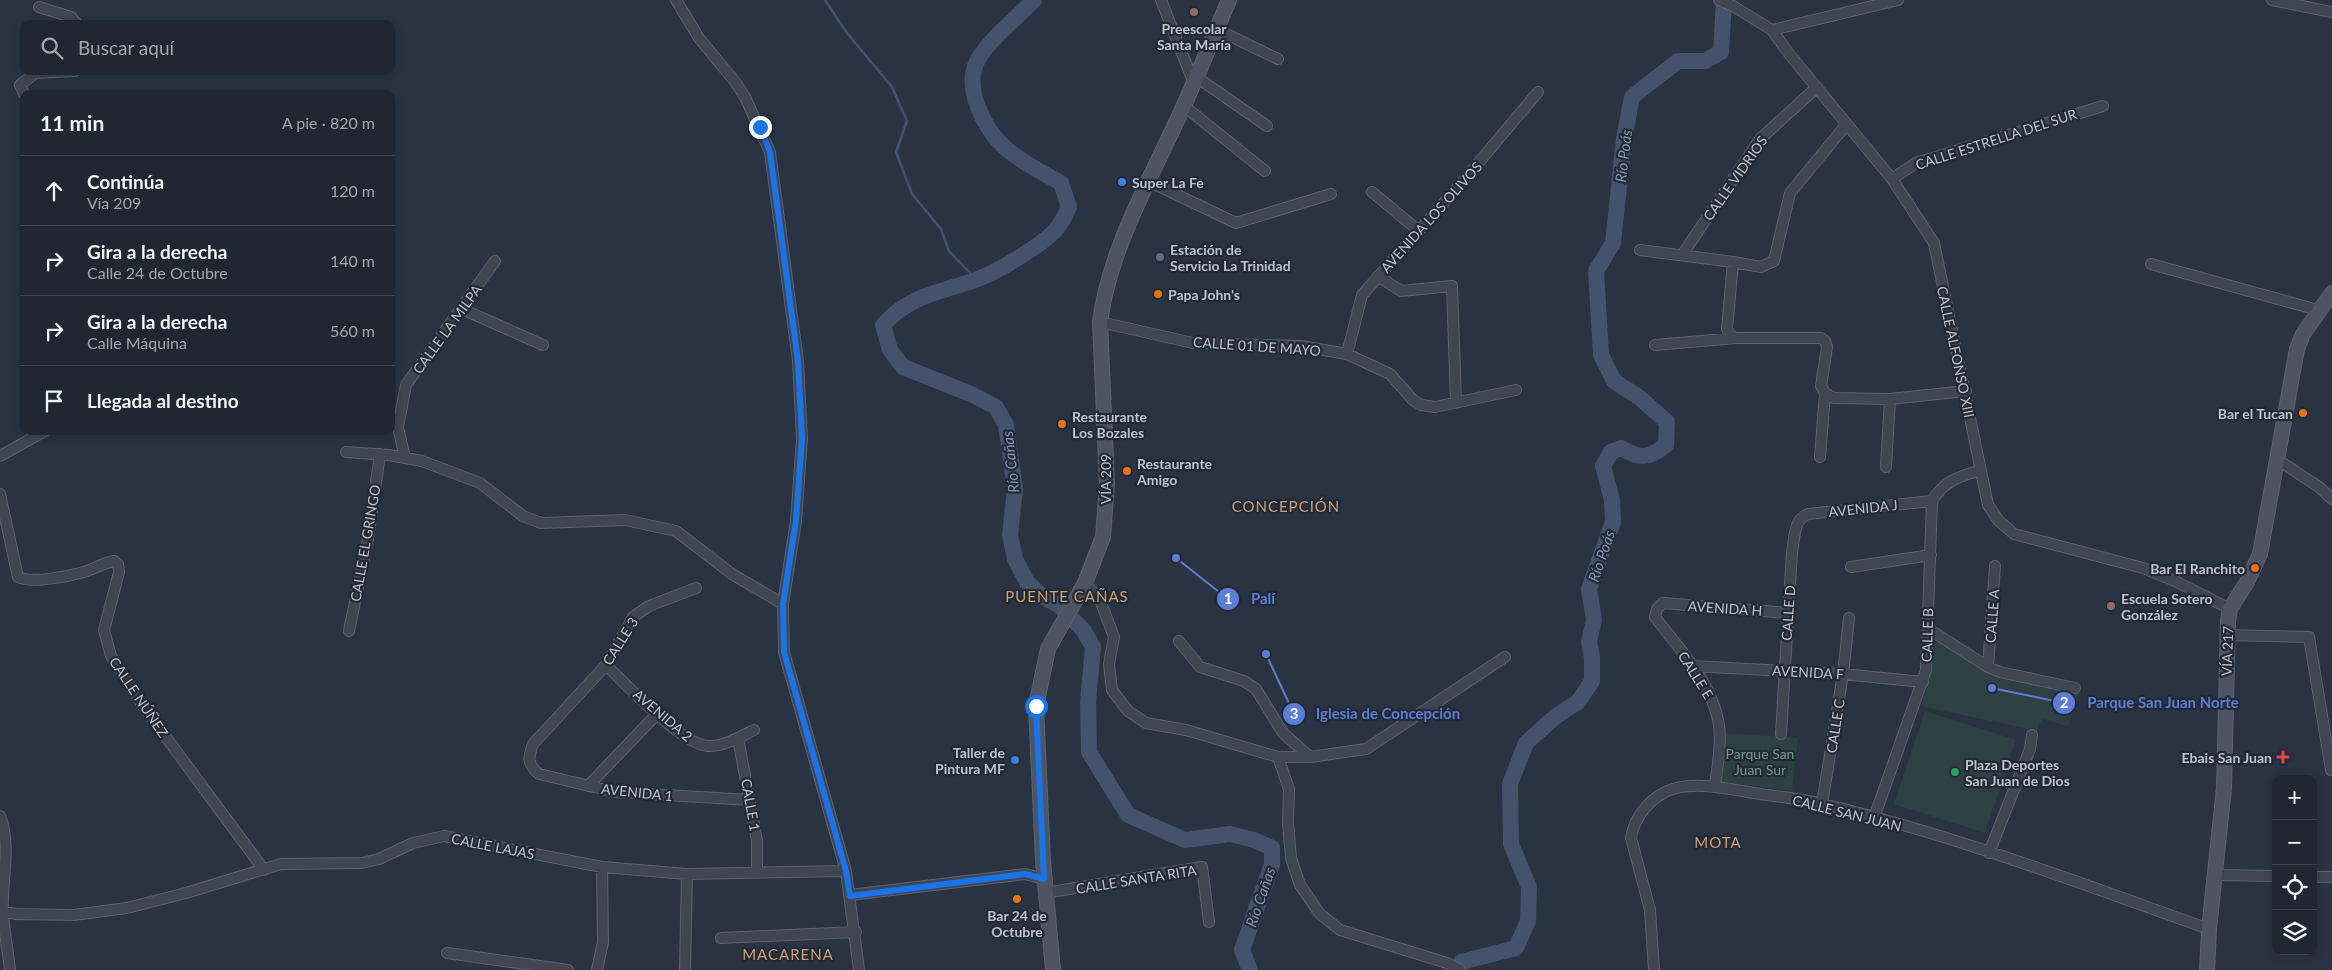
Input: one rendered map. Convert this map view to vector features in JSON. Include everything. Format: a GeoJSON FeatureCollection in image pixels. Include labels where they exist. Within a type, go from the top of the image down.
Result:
{"type":"FeatureCollection","features":[{"type":"Feature","properties":{"kind":"main road","name":"VÍA 209"},"geometry":{"type":"LineString","coordinates":[[1053,970],[1045,886],[1036,706],[1048,649],[1085,583],[1104,537],[1107,484],[1100,322],[1108,274],[1148,181],[1184,106],[1229,0]]}},
{"type":"Feature","properties":{"kind":"main road","name":"VÍA 217"},"geometry":{"type":"LineString","coordinates":[[2207,970],[2209,929],[2224,788],[2230,609],[2248,582],[2260,554],[2297,349],[2303,334],[2318,310],[2332,293]]}},
{"type":"Feature","properties":{"kind":"street"},"geometry":{"type":"LineString","coordinates":[[676,0],[699,38],[736,83],[745,97],[770,152],[798,361],[802,438],[796,520],[783,604],[784,652],[846,871],[856,932],[859,970]]}},
{"type":"Feature","properties":{"kind":"street"},"geometry":{"type":"LineString","coordinates":[[1160,0],[1194,79],[1267,126]]}},
{"type":"Feature","properties":{"kind":"street","name":"CALLE ALFONSO XIII"},"geometry":{"type":"LineString","coordinates":[[1719,0],[1733,6],[1772,30],[1846,126],[1892,179],[1934,243],[1966,391],[1979,471],[1988,505],[1999,521],[2014,534],[2143,568],[2176,581],[2230,609]]}},
{"type":"Feature","properties":{"kind":"street"},"geometry":{"type":"LineString","coordinates":[[1772,30],[1898,0]]}},
{"type":"Feature","properties":{"kind":"street"},"geometry":{"type":"LineString","coordinates":[[2272,0],[2332,12]]}},
{"type":"Feature","properties":{"kind":"street"},"geometry":{"type":"LineString","coordinates":[[39,7],[71,17],[74,20]]}},
{"type":"Feature","properties":{"kind":"street"},"geometry":{"type":"LineString","coordinates":[[1216,29],[1278,59]]}},
{"type":"Feature","properties":{"kind":"street"},"geometry":{"type":"LineString","coordinates":[[22,90],[20,86],[34,75]]}},
{"type":"Feature","properties":{"kind":"street","name":"CALLE VIDRIOS"},"geometry":{"type":"LineString","coordinates":[[1682,255],[1760,139],[1817,87]]}},
{"type":"Feature","properties":{"kind":"street","name":"AVENIDA LOS OLIVOS"},"geometry":{"type":"LineString","coordinates":[[1347,354],[1362,295],[1538,92]]}},
{"type":"Feature","properties":{"kind":"street"},"geometry":{"type":"LineString","coordinates":[[1184,106],[1265,171]]}},
{"type":"Feature","properties":{"kind":"street","name":"CALLE ESTRELLA DEL SUR"},"geometry":{"type":"LineString","coordinates":[[1892,179],[1916,162],[2103,106]]}},
{"type":"Feature","properties":{"kind":"street"},"geometry":{"type":"LineString","coordinates":[[1640,250],[1761,267],[1774,261],[1790,193],[1846,126]]}},
{"type":"Feature","properties":{"kind":"street"},"geometry":{"type":"LineString","coordinates":[[1148,181],[1236,223],[1331,194]]}},
{"type":"Feature","properties":{"kind":"street"},"geometry":{"type":"LineString","coordinates":[[1372,192],[1419,231]]}},
{"type":"Feature","properties":{"kind":"street","name":"CALLE LA MILPA"},"geometry":{"type":"LineString","coordinates":[[405,458],[398,427],[406,385],[495,262]]}},
{"type":"Feature","properties":{"kind":"street"},"geometry":{"type":"LineString","coordinates":[[1733,262],[1727,329],[1730,336],[1736,338]]}},
{"type":"Feature","properties":{"kind":"street"},"geometry":{"type":"LineString","coordinates":[[2151,264],[2318,310]]}},
{"type":"Feature","properties":{"kind":"street"},"geometry":{"type":"LineString","coordinates":[[1378,276],[1401,291],[1452,286],[1456,402]]}},
{"type":"Feature","properties":{"kind":"street"},"geometry":{"type":"LineString","coordinates":[[462,310],[543,345]]}},
{"type":"Feature","properties":{"kind":"street","name":"CALLE 01 DE MAYO"},"geometry":{"type":"LineString","coordinates":[[1100,322],[1193,343],[1301,346],[1347,354],[1390,374],[1413,400],[1421,405],[1435,407],[1516,390]]}},
{"type":"Feature","properties":{"kind":"street"},"geometry":{"type":"LineString","coordinates":[[1655,345],[1736,338],[1821,338],[1826,341],[1827,347],[1821,386],[1825,393],[1834,398],[1890,399],[1966,391]]}},
{"type":"Feature","properties":{"kind":"street"},"geometry":{"type":"LineString","coordinates":[[1820,457],[1825,393]]}},
{"type":"Feature","properties":{"kind":"street"},"geometry":{"type":"LineString","coordinates":[[1886,467],[1890,399]]}},
{"type":"Feature","properties":{"kind":"street"},"geometry":{"type":"LineString","coordinates":[[0,456],[38,435]]}},
{"type":"Feature","properties":{"kind":"street"},"geometry":{"type":"LineString","coordinates":[[346,452],[380,454],[422,461],[480,483],[523,516],[541,523],[625,520],[676,531],[732,574],[783,604]]}},
{"type":"Feature","properties":{"kind":"street","name":"CALLE EL GRINGO"},"geometry":{"type":"LineString","coordinates":[[349,631],[368,538],[380,454]]}},
{"type":"Feature","properties":{"kind":"street"},"geometry":{"type":"LineString","coordinates":[[2278,460],[2319,487],[2332,499]]}},
{"type":"Feature","properties":{"kind":"street"},"geometry":{"type":"LineString","coordinates":[[1932,501],[1936,494],[1949,482],[1959,476],[1979,471]]}},
{"type":"Feature","properties":{"kind":"street","name":"CALLE NÚÑEZ"},"geometry":{"type":"LineString","coordinates":[[0,494],[18,577],[29,580],[51,578],[85,572],[114,561],[118,564],[119,572],[104,630],[111,656],[143,706],[264,870]]}},
{"type":"Feature","properties":{"kind":"street","name":"AVENIDA J"},"geometry":{"type":"LineString","coordinates":[[1797,523],[1802,516],[1808,514],[1932,501]]}},
{"type":"Feature","properties":{"kind":"street","name":"CALLE B"},"geometry":{"type":"LineString","coordinates":[[1874,818],[1926,670],[1932,501]]}},
{"type":"Feature","properties":{"kind":"street","name":"CALLE D"},"geometry":{"type":"LineString","coordinates":[[1781,734],[1792,552],[1797,523]]}},
{"type":"Feature","properties":{"kind":"street"},"geometry":{"type":"LineString","coordinates":[[1851,567],[1931,555]]}},
{"type":"Feature","properties":{"kind":"street","name":"CALLE A"},"geometry":{"type":"LineString","coordinates":[[1988,667],[1995,566]]}},
{"type":"Feature","properties":{"kind":"street"},"geometry":{"type":"LineString","coordinates":[[1085,583],[1100,600],[1114,637],[1109,664],[1112,690],[1128,711],[1146,723],[1186,730],[1278,757],[1310,757],[1366,749],[1505,657]]}},
{"type":"Feature","properties":{"kind":"street","name":"CALLE 3"},"geometry":{"type":"LineString","coordinates":[[530,765],[528,757],[533,744],[606,665],[633,617],[649,606],[696,588]]}},
{"type":"Feature","properties":{"kind":"street","name":"AVENIDA H"},"geometry":{"type":"LineString","coordinates":[[1663,603],[1788,613]]}},
{"type":"Feature","properties":{"kind":"street","name":"CALLE E"},"geometry":{"type":"LineString","coordinates":[[1663,603],[1657,609],[1655,617],[1692,666],[1713,702],[1719,726],[1715,787]]}},
{"type":"Feature","properties":{"kind":"street","name":"CALLE C"},"geometry":{"type":"LineString","coordinates":[[1822,804],[1843,674],[1849,618]]}},
{"type":"Feature","properties":{"kind":"street"},"geometry":{"type":"LineString","coordinates":[[1927,628],[1988,667],[2000,672],[2076,688]]}},
{"type":"Feature","properties":{"kind":"street"},"geometry":{"type":"LineString","coordinates":[[2228,635],[2309,637],[2331,770]]}},
{"type":"Feature","properties":{"kind":"street"},"geometry":{"type":"LineString","coordinates":[[1179,641],[1200,667],[1244,680],[1256,690],[1283,733],[1310,757]]}},
{"type":"Feature","properties":{"kind":"street","name":"AVENIDA 2"},"geometry":{"type":"LineString","coordinates":[[606,665],[658,714],[691,741],[701,744],[718,745],[754,730]]}},
{"type":"Feature","properties":{"kind":"street","name":"AVENIDA F"},"geometry":{"type":"LineString","coordinates":[[1692,666],[1843,674],[1923,682]]}},
{"type":"Feature","properties":{"kind":"street"},"geometry":{"type":"LineString","coordinates":[[588,786],[658,714]]}},
{"type":"Feature","properties":{"kind":"street"},"geometry":{"type":"LineString","coordinates":[[1989,853],[2030,749],[2032,735]]}},
{"type":"Feature","properties":{"kind":"street","name":"CALLE 1"},"geometry":{"type":"LineString","coordinates":[[738,738],[757,841],[757,873]]}},
{"type":"Feature","properties":{"kind":"street"},"geometry":{"type":"LineString","coordinates":[[1278,757],[1290,789],[1288,823],[1291,858],[1300,886],[1320,914],[1340,930],[1447,963],[1460,970]]}},
{"type":"Feature","properties":{"kind":"street","name":"AVENIDA 1"},"geometry":{"type":"LineString","coordinates":[[530,765],[539,774],[615,792],[750,800]]}},
{"type":"Feature","properties":{"kind":"street","name":"CALLE SAN JUAN"},"geometry":{"type":"LineString","coordinates":[[1654,970],[1650,910],[1631,838],[1632,826],[1639,814],[1654,800],[1673,789],[1715,787],[1822,804],[1989,853],[2209,929]]}},
{"type":"Feature","properties":{"kind":"street"},"geometry":{"type":"LineString","coordinates":[[0,816],[4,827],[5,879],[1,911],[10,970]]}},
{"type":"Feature","properties":{"kind":"street","name":"CALLE LAJAS"},"geometry":{"type":"LineString","coordinates":[[1,911],[16,914],[74,915],[127,908],[294,863],[362,863],[379,859],[413,843],[444,836],[602,867],[687,874],[846,871]]}},
{"type":"Feature","properties":{"kind":"street"},"geometry":{"type":"LineString","coordinates":[[597,970],[603,942],[602,867]]}},
{"type":"Feature","properties":{"kind":"street","name":"CALLE SANTA RITA"},"geometry":{"type":"LineString","coordinates":[[1045,886],[1202,867],[1209,922]]}},
{"type":"Feature","properties":{"kind":"street"},"geometry":{"type":"LineString","coordinates":[[685,970],[687,874]]}},
{"type":"Feature","properties":{"kind":"street"},"geometry":{"type":"LineString","coordinates":[[850,896],[1025,874],[1045,886]]}},
{"type":"Feature","properties":{"kind":"street"},"geometry":{"type":"LineString","coordinates":[[2215,875],[2272,876]]}},
{"type":"Feature","properties":{"kind":"street"},"geometry":{"type":"LineString","coordinates":[[2317,877],[2332,877]]}},
{"type":"Feature","properties":{"kind":"street"},"geometry":{"type":"LineString","coordinates":[[721,938],[856,932]]}},
{"type":"Feature","properties":{"kind":"street"},"geometry":{"type":"LineString","coordinates":[[447,953],[568,970]]}},
{"type":"Feature","properties":{"kind":"green space"},"geometry":{"type":"Polygon","coordinates":[[[1941,641],[2009,677],[2080,693],[2068,726],[2042,719],[2037,731],[1921,706],[1933,665],[1933,644],[1941,641]]]}},
{"type":"Feature","properties":{"kind":"green space","name":"Plaza Deportes San Juan de Dios"},"geometry":{"type":"Polygon","coordinates":[[[1925,711],[2016,740],[1985,833],[1894,804],[1925,711]]]}},
{"type":"Feature","properties":{"kind":"green space","name":"Parque San Juan Sur"},"geometry":{"type":"Polygon","coordinates":[[[1724,733],[1798,738],[1792,790],[1721,782],[1724,733]]]}},
{"type":"Feature","properties":{"kind":"waterway"},"geometry":{"type":"LineString","coordinates":[[825,0],[847,33],[892,87],[907,121],[896,152],[912,194],[941,229],[949,251],[977,280]]}},
{"type":"Feature","properties":{"kind":"waterway","name":"Río Cañas"},"geometry":{"type":"LineString","coordinates":[[1034,0],[985,49],[973,71],[973,87],[976,102],[985,122],[1002,144],[1023,161],[1061,183],[1069,207],[1066,215],[1050,236],[1011,262],[982,277],[914,301],[893,315],[883,325],[890,350],[903,367],[973,395],[996,407],[1006,425],[1015,489],[1010,535],[1015,559],[1027,582],[1042,596],[1060,606],[1084,631],[1093,647],[1088,702],[1089,752],[1128,815],[1185,840],[1230,834],[1254,840],[1272,848],[1272,864],[1242,950],[1250,970]]}},
{"type":"Feature","properties":{"kind":"waterway","name":"Río Poás"},"geometry":{"type":"LineString","coordinates":[[1457,970],[1461,962],[1516,948],[1528,921],[1529,887],[1511,844],[1510,784],[1526,743],[1556,716],[1578,702],[1592,681],[1592,658],[1589,642],[1594,620],[1589,589],[1613,522],[1612,500],[1603,466],[1611,452],[1621,448],[1639,456],[1644,456],[1654,453],[1666,445],[1667,422],[1640,398],[1614,381],[1601,355],[1596,271],[1613,243],[1624,139],[1632,97],[1678,61],[1705,61],[1721,52],[1724,0]]}},
{"type":"Feature","properties":{"kind":"place","name":"Preescolar Santa María"},"geometry":{"type":"Point","coordinates":[1194,12]}},
{"type":"Feature","properties":{"kind":"place","name":"Super La Fe"},"geometry":{"type":"Point","coordinates":[1122,182]}},
{"type":"Feature","properties":{"kind":"place","name":"Estación de Servicio La Trinidad"},"geometry":{"type":"Point","coordinates":[1160,257]}},
{"type":"Feature","properties":{"kind":"place","name":"Papa John's"},"geometry":{"type":"Point","coordinates":[1158,294]}},
{"type":"Feature","properties":{"kind":"place","name":"Bar el Tucan"},"geometry":{"type":"Point","coordinates":[2303,413]}},
{"type":"Feature","properties":{"kind":"place","name":"Restaurante Los Bozales"},"geometry":{"type":"Point","coordinates":[1062,424]}},
{"type":"Feature","properties":{"kind":"place","name":"Restaurante Amigo"},"geometry":{"type":"Point","coordinates":[1127,471]}},
{"type":"Feature","properties":{"kind":"place","name":"Palí"},"geometry":{"type":"Point","coordinates":[1176,558]}},
{"type":"Feature","properties":{"kind":"place","name":"Bar El Ranchito"},"geometry":{"type":"Point","coordinates":[2255,568]}},
{"type":"Feature","properties":{"kind":"place","name":"Escuela Sotero González"},"geometry":{"type":"Point","coordinates":[2111,606]}},
{"type":"Feature","properties":{"kind":"place","name":"Iglesia de Concepción"},"geometry":{"type":"Point","coordinates":[1266,654]}},
{"type":"Feature","properties":{"kind":"place","name":"Parque San Juan Norte"},"geometry":{"type":"Point","coordinates":[1992,688]}},
{"type":"Feature","properties":{"kind":"place","name":"Ebais San Juan"},"geometry":{"type":"Point","coordinates":[2283,757]}},
{"type":"Feature","properties":{"kind":"place","name":"Taller de Pintura MF"},"geometry":{"type":"Point","coordinates":[1015,760]}},
{"type":"Feature","properties":{"kind":"place","name":"Plaza Deportes San Juan de Dios"},"geometry":{"type":"Point","coordinates":[1955,772]}},
{"type":"Feature","properties":{"kind":"place","name":"Bar 24 de Octubre"},"geometry":{"type":"Point","coordinates":[1017,899]}},
{"type":"Feature","properties":{"kind":"district","name":"CONCEPCIÓN"},"geometry":{"type":"Point","coordinates":[1286,506]}},
{"type":"Feature","properties":{"kind":"district","name":"PUENTE CAÑAS"},"geometry":{"type":"Point","coordinates":[1067,596]}},
{"type":"Feature","properties":{"kind":"district","name":"MOTA"},"geometry":{"type":"Point","coordinates":[1718,842]}},
{"type":"Feature","properties":{"kind":"district","name":"MACARENA"},"geometry":{"type":"Point","coordinates":[788,954]}},
{"type":"Feature","properties":{"kind":"route"},"geometry":{"type":"LineString","coordinates":[[760,127],[770,152],[798,361],[802,438],[796,520],[783,604],[784,652],[846,871],[850,896],[1025,874],[1044,879],[1036,706]]}}]}
